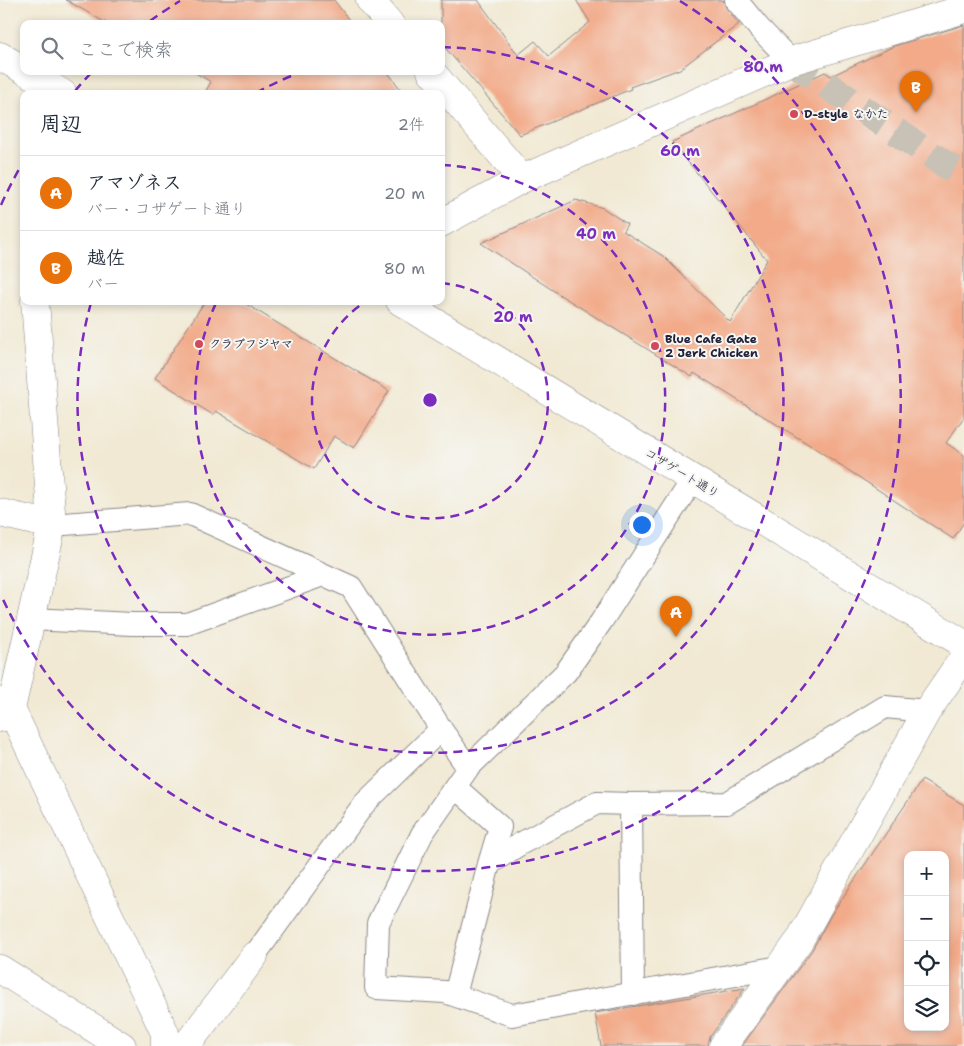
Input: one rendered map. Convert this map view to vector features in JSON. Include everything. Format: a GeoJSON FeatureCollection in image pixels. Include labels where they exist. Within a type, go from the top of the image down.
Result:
{"type":"FeatureCollection","features":[{"type":"Feature","properties":{"kind":"street"},"geometry":{"type":"LineString","coordinates":[[370,0],[387,20]]}},
{"type":"Feature","properties":{"kind":"street"},"geometry":{"type":"LineString","coordinates":[[445,221],[522,179],[791,61],[964,9]]}},
{"type":"Feature","properties":{"kind":"street"},"geometry":{"type":"LineString","coordinates":[[0,56],[20,68]]}},
{"type":"Feature","properties":{"kind":"street"},"geometry":{"type":"LineString","coordinates":[[32,75],[56,90]]}},
{"type":"Feature","properties":{"kind":"street"},"geometry":{"type":"LineString","coordinates":[[433,75],[522,179]]}},
{"type":"Feature","properties":{"kind":"street"},"geometry":{"type":"LineString","coordinates":[[34,305],[52,525],[31,619],[4,709],[164,1033],[165,1046]]}},
{"type":"Feature","properties":{"kind":"street","name":"コザゲート通り"},"geometry":{"type":"LineString","coordinates":[[407,305],[964,644]]}},
{"type":"Feature","properties":{"kind":"street"},"geometry":{"type":"LineString","coordinates":[[0,513],[52,525]]}},
{"type":"Feature","properties":{"kind":"street"},"geometry":{"type":"LineString","coordinates":[[723,1046],[799,941],[927,711],[964,657]]}},
{"type":"Feature","properties":{"kind":"street"},"geometry":{"type":"LineString","coordinates":[[186,1046],[254,956]]}},
{"type":"Feature","properties":{"kind":"street"},"geometry":{"type":"LineString","coordinates":[[0,968],[122,1046]]}},
{"type":"Feature","properties":{"kind":"lane"},"geometry":{"type":"LineString","coordinates":[[736,0],[759,28],[791,61]]}},
{"type":"Feature","properties":{"kind":"lane"},"geometry":{"type":"LineString","coordinates":[[692,479],[601,622],[566,672],[468,768],[422,834],[378,923],[376,988],[445,992],[512,1015],[780,967]]}},
{"type":"Feature","properties":{"kind":"lane"},"geometry":{"type":"LineString","coordinates":[[52,525],[190,514],[351,588],[468,768]]}},
{"type":"Feature","properties":{"kind":"lane"},"geometry":{"type":"LineString","coordinates":[[31,619],[132,624],[188,624],[322,575]]}},
{"type":"Feature","properties":{"kind":"lane"},"geometry":{"type":"LineString","coordinates":[[489,864],[520,844],[597,802],[631,804],[727,802],[885,707],[927,711]]}},
{"type":"Feature","properties":{"kind":"lane"},"geometry":{"type":"LineString","coordinates":[[254,956],[364,804],[441,729]]}},
{"type":"Feature","properties":{"kind":"lane"},"geometry":{"type":"LineString","coordinates":[[455,787],[500,827],[455,996]]}},
{"type":"Feature","properties":{"kind":"lane"},"geometry":{"type":"LineString","coordinates":[[631,804],[633,994]]}},
{"type":"Feature","properties":{"kind":"building"},"geometry":{"type":"Polygon","coordinates":[[[66,0],[334,0],[349,20],[101,20],[66,0]]]}},
{"type":"Feature","properties":{"kind":"building"},"geometry":{"type":"Polygon","coordinates":[[[441,0],[478,0],[518,55],[535,41],[549,56],[590,22],[576,0],[723,0],[726,8],[739,24],[680,69],[630,87],[631,89],[520,135],[445,48],[445,20],[441,20],[441,0]]]}},
{"type":"Feature","properties":{"kind":"building"},"geometry":{"type":"Polygon","coordinates":[[[964,25],[964,417],[946,443],[964,455],[964,522],[953,539],[813,447],[694,373],[692,377],[481,243],[576,200],[603,208],[627,224],[623,231],[663,256],[730,322],[767,260],[672,142],[825,72],[831,76],[894,46],[964,25]]]}},
{"type":"Feature","properties":{"kind":"building"},"geometry":{"type":"Polygon","coordinates":[[[199,75],[390,75],[401,90],[206,90],[211,82],[199,75]]]}},
{"type":"Feature","properties":{"kind":"building"},"geometry":{"type":"Polygon","coordinates":[[[202,305],[248,305],[389,391],[354,448],[334,436],[314,469],[216,411],[213,415],[155,378],[202,305]]]}},
{"type":"Feature","properties":{"kind":"building"},"geometry":{"type":"Polygon","coordinates":[[[922,780],[964,805],[964,1046],[742,1046],[812,950],[831,915],[922,780]]]}},
{"type":"Feature","properties":{"kind":"building"},"geometry":{"type":"Polygon","coordinates":[[[745,988],[710,1037],[708,1046],[601,1046],[595,1013],[745,988]]]}},
{"type":"Feature","properties":{"kind":"tunnel"},"geometry":{"type":"LineString","coordinates":[[791,61],[964,177]]}},
{"type":"Feature","properties":{"kind":"place","name":"越佐"},"geometry":{"type":"Point","coordinates":[916,112]}},
{"type":"Feature","properties":{"kind":"place","name":"D-style なかた"},"geometry":{"type":"Point","coordinates":[794,114]}},
{"type":"Feature","properties":{"kind":"place","name":"クラブフジヤマ"},"geometry":{"type":"Point","coordinates":[199,344]}},
{"type":"Feature","properties":{"kind":"place","name":"Blue Cafe Gate 2 Jerk Chicken"},"geometry":{"type":"Point","coordinates":[655,346]}},
{"type":"Feature","properties":{"kind":"place","name":"アマゾネス"},"geometry":{"type":"Point","coordinates":[676,637]}}]}
